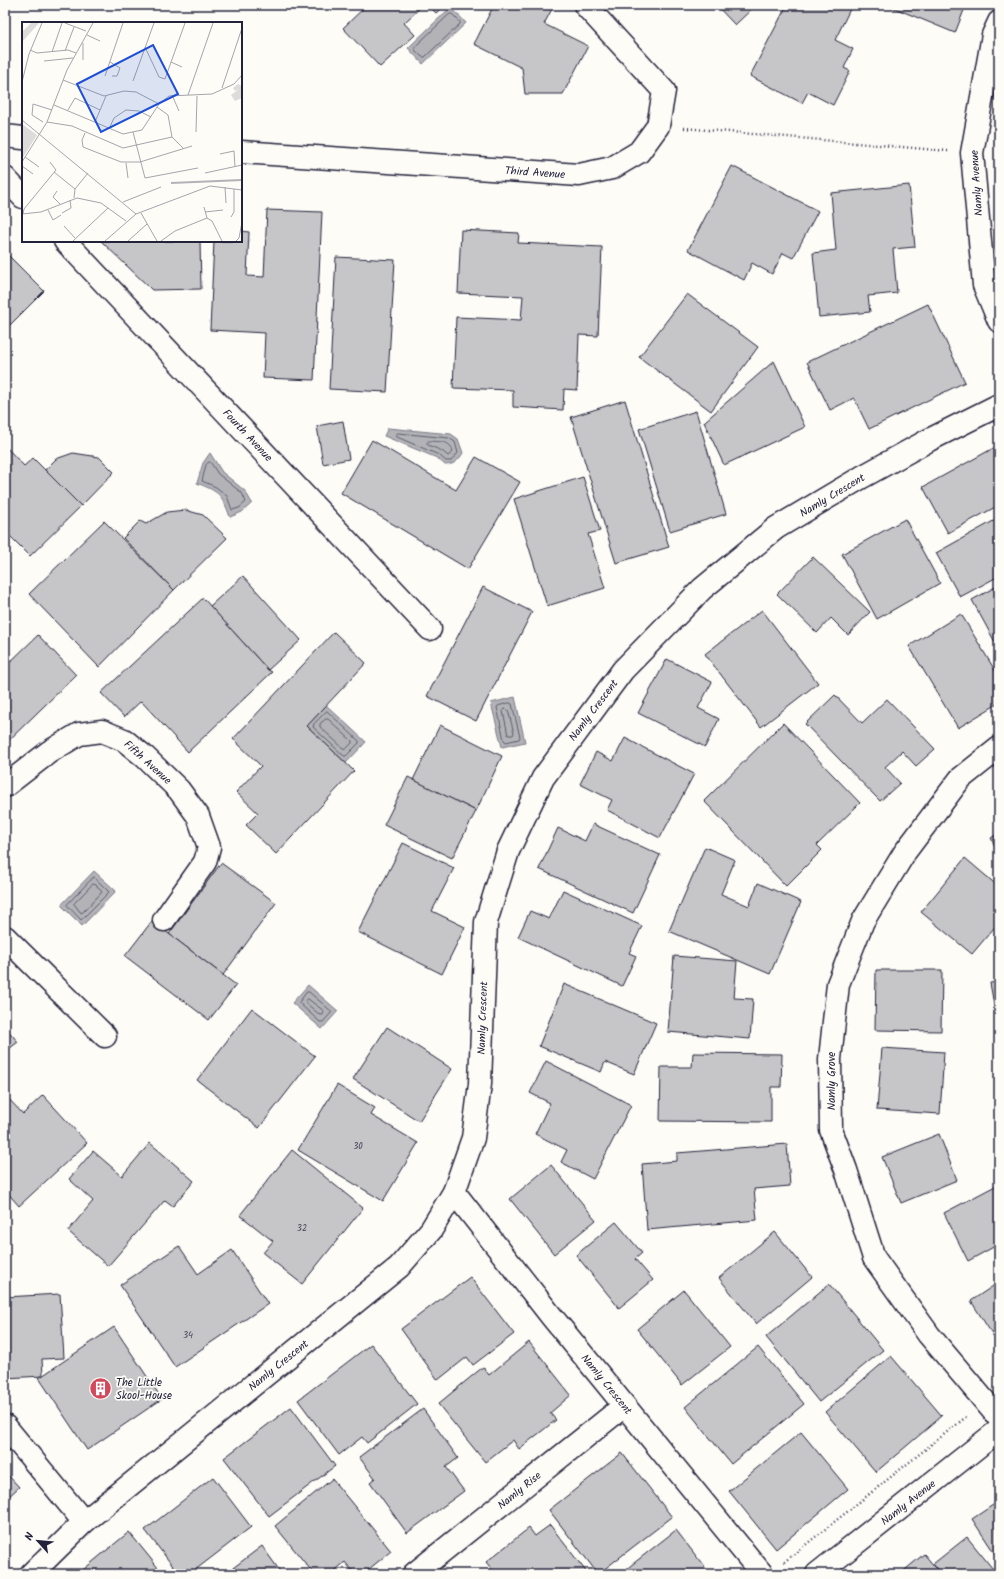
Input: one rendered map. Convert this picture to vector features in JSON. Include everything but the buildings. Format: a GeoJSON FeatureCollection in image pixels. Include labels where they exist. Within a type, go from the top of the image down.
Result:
{"type":"FeatureCollection","features":[{"type":"Feature","properties":{"kind":"street","name":"Third Avenue"},"geometry":{"type":"LineString","coordinates":[[242,152],[579,175],[612,168],[639,152],[658,126],[664,91],[585,5]]}},
{"type":"Feature","properties":{"kind":"street","name":"Namly Avenue"},"geometry":{"type":"LineString","coordinates":[[999,22],[993,35],[990,101],[972,153],[984,285],[999,321]]}},
{"type":"Feature","properties":{"kind":"street"},"geometry":{"type":"LineString","coordinates":[[5,136],[22,138]]}},
{"type":"Feature","properties":{"kind":"street"},"geometry":{"type":"LineString","coordinates":[[5,178],[22,196]]}},
{"type":"Feature","properties":{"kind":"street","name":"Fourth Avenue"},"geometry":{"type":"LineString","coordinates":[[66,242],[430,630]]}},
{"type":"Feature","properties":{"kind":"street","name":"Namly Crescent"},"geometry":{"type":"LineString","coordinates":[[31,1574],[84,1522],[399,1267],[431,1230],[454,1192],[473,1138],[480,1084],[486,922],[508,851],[543,778],[623,670],[702,589],[776,528],[862,477],[929,440],[999,405]]}},
{"type":"Feature","properties":{"kind":"street","name":"Fifth Avenue"},"geometry":{"type":"LineString","coordinates":[[5,786],[49,752],[79,734],[102,731],[124,740],[145,757],[179,790],[198,816],[210,847],[205,862],[164,920]]}},
{"type":"Feature","properties":{"kind":"street","name":"Namly Grove"},"geometry":{"type":"LineString","coordinates":[[992,1410],[929,1335],[874,1258],[846,1170],[831,1130],[830,1059],[838,984],[863,921],[905,852],[960,779],[999,748]]}},
{"type":"Feature","properties":{"kind":"street"},"geometry":{"type":"LineString","coordinates":[[5,937],[105,1036]]}},
{"type":"Feature","properties":{"kind":"street","name":"Namly Crescent"},"geometry":{"type":"LineString","coordinates":[[454,1192],[624,1406],[762,1574]]}},
{"type":"Feature","properties":{"kind":"street","name":"Namly Rise"},"geometry":{"type":"LineString","coordinates":[[414,1574],[624,1406]]}},
{"type":"Feature","properties":{"kind":"street"},"geometry":{"type":"LineString","coordinates":[[5,1426],[84,1522]]}},
{"type":"Feature","properties":{"kind":"street","name":"Namly Avenue"},"geometry":{"type":"LineString","coordinates":[[817,1574],[999,1430]]}},
{"type":"Feature","properties":{"kind":"path"},"geometry":{"type":"LineString","coordinates":[[658,126],[972,153]]}},
{"type":"Feature","properties":{"kind":"path"},"geometry":{"type":"LineString","coordinates":[[782,1564],[992,1410]]}},
{"type":"Feature","properties":{"kind":"water"},"geometry":{"type":"Polygon","coordinates":[[[451,7],[466,23],[423,64],[408,48],[451,7]]]}},
{"type":"Feature","properties":{"kind":"water"},"geometry":{"type":"Polygon","coordinates":[[[388,428],[451,434],[458,439],[463,453],[456,462],[445,465],[437,458],[384,436],[388,428]]]}},
{"type":"Feature","properties":{"kind":"water"},"geometry":{"type":"Polygon","coordinates":[[[210,453],[222,472],[245,491],[252,503],[242,512],[230,517],[225,503],[219,495],[197,483],[203,463],[210,453]]]}},
{"type":"Feature","properties":{"kind":"water"},"geometry":{"type":"Polygon","coordinates":[[[515,697],[525,742],[502,747],[491,703],[515,697]]]}},
{"type":"Feature","properties":{"kind":"water"},"geometry":{"type":"Polygon","coordinates":[[[326,705],[366,742],[346,763],[307,726],[326,705]]]}},
{"type":"Feature","properties":{"kind":"water"},"geometry":{"type":"Polygon","coordinates":[[[94,871],[116,891],[82,926],[61,905],[94,871]]]}},
{"type":"Feature","properties":{"kind":"water"},"geometry":{"type":"Polygon","coordinates":[[[308,985],[338,1011],[322,1029],[292,1003],[308,985]]]}},
{"type":"Feature","properties":{"kind":"place","name":"The Little Skool-House"},"geometry":{"type":"Point","coordinates":[100,1388]}}]}
